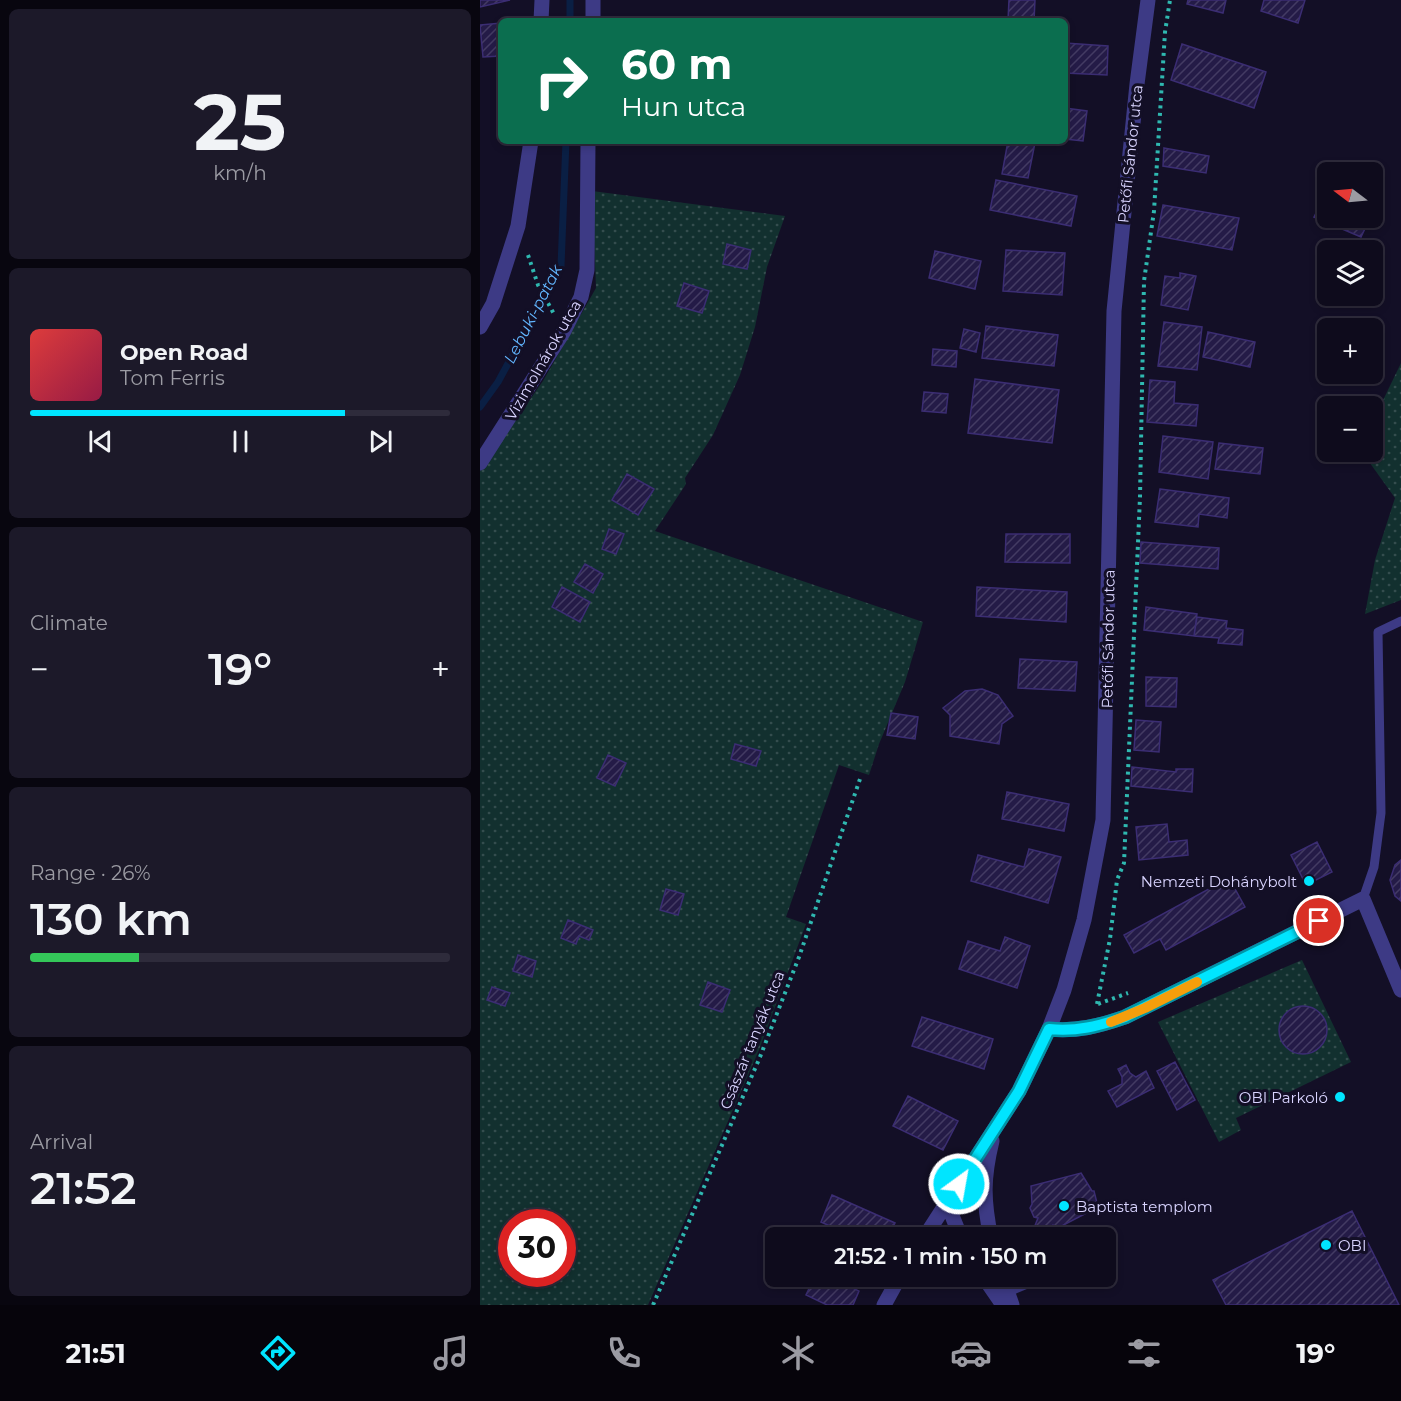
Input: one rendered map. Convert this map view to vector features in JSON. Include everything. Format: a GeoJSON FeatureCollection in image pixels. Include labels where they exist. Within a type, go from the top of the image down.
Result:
{"type":"FeatureCollection","features":[{"type":"Feature","properties":{"kind":"street"},"geometry":{"type":"LineString","coordinates":[[541,18],[542,0]]}},
{"type":"Feature","properties":{"kind":"street"},"geometry":{"type":"LineString","coordinates":[[593,0],[593,18]]}},
{"type":"Feature","properties":{"kind":"street","name":"Petőfi Sándor utca"},"geometry":{"type":"LineString","coordinates":[[931,1227],[1019,1091],[1049,1029],[1064,990],[1084,920],[1103,820],[1114,311],[1148,0]]}},
{"type":"Feature","properties":{"kind":"street"},"geometry":{"type":"LineString","coordinates":[[480,327],[493,304],[518,226],[531,144]]}},
{"type":"Feature","properties":{"kind":"street","name":"Vizimolnárok utca"},"geometry":{"type":"LineString","coordinates":[[480,463],[564,331],[581,297],[587,270],[588,144]]}},
{"type":"Feature","properties":{"kind":"street"},"geometry":{"type":"LineString","coordinates":[[1049,1029],[1081,1029],[1101,1026],[1125,1017],[1363,899],[1401,990]]}},
{"type":"Feature","properties":{"kind":"street"},"geometry":{"type":"LineString","coordinates":[[989,1227],[984,1199],[985,1169],[995,1126]]}},
{"type":"Feature","properties":{"kind":"street"},"geometry":{"type":"LineString","coordinates":[[947,1203],[957,1227]]}},
{"type":"Feature","properties":{"kind":"street"},"geometry":{"type":"LineString","coordinates":[[884,1305],[894,1287]]}},
{"type":"Feature","properties":{"kind":"street"},"geometry":{"type":"LineString","coordinates":[[994,1287],[1008,1301]]}},
{"type":"Feature","properties":{"kind":"lane"},"geometry":{"type":"LineString","coordinates":[[1363,899],[1374,867],[1381,813],[1378,632],[1401,621]]}},
{"type":"Feature","properties":{"kind":"lane"},"geometry":{"type":"LineString","coordinates":[[1008,1301],[1024,1287]]}},
{"type":"Feature","properties":{"kind":"path"},"geometry":{"type":"LineString","coordinates":[[1097,1004],[1110,939],[1117,880],[1124,863],[1140,519],[1144,281],[1154,211],[1165,32],[1170,0]]}},
{"type":"Feature","properties":{"kind":"path"},"geometry":{"type":"LineString","coordinates":[[538,285],[550,309]]}},
{"type":"Feature","properties":{"kind":"path","name":"Császár tanyák utca"},"geometry":{"type":"LineString","coordinates":[[653,1305],[760,1057],[799,957],[860,779]]}},
{"type":"Feature","properties":{"kind":"green space"},"geometry":{"type":"Polygon","coordinates":[[[592,191],[785,216],[767,267],[755,327],[740,375],[713,435],[685,478],[686,484],[655,531],[923,622],[905,682],[879,744],[869,775],[839,765],[786,917],[806,924],[759,1050],[648,1305],[480,1305],[480,470],[543,381],[596,288],[592,191]]]}},
{"type":"Feature","properties":{"kind":"green space"},"geometry":{"type":"Polygon","coordinates":[[[1401,363],[1401,600],[1365,614],[1375,560],[1395,498],[1369,462],[1383,462],[1383,400],[1401,363]]]}},
{"type":"Feature","properties":{"kind":"green space"},"geometry":{"type":"Polygon","coordinates":[[[1302,960],[1351,1062],[1236,1118],[1241,1130],[1219,1142],[1158,1022],[1302,960]]]}},
{"type":"Feature","properties":{"kind":"building"},"geometry":{"type":"Polygon","coordinates":[[[480,0],[510,0],[480,7],[480,0]]]}},
{"type":"Feature","properties":{"kind":"building"},"geometry":{"type":"Polygon","coordinates":[[[1009,0],[1035,0],[1034,18],[1008,18],[1009,0]]]}},
{"type":"Feature","properties":{"kind":"building"},"geometry":{"type":"Polygon","coordinates":[[[1188,0],[1226,0],[1223,13],[1187,4],[1188,0]]]}},
{"type":"Feature","properties":{"kind":"building"},"geometry":{"type":"Polygon","coordinates":[[[1264,0],[1305,0],[1298,23],[1261,11],[1264,0]]]}},
{"type":"Feature","properties":{"kind":"building"},"geometry":{"type":"Polygon","coordinates":[[[498,23],[498,56],[483,57],[480,25],[498,23]]]}},
{"type":"Feature","properties":{"kind":"building"},"geometry":{"type":"Polygon","coordinates":[[[1068,43],[1108,46],[1107,75],[1068,73],[1068,43]]]}},
{"type":"Feature","properties":{"kind":"building"},"geometry":{"type":"Polygon","coordinates":[[[1182,44],[1266,72],[1254,108],[1171,80],[1182,44]]]}},
{"type":"Feature","properties":{"kind":"building"},"geometry":{"type":"Polygon","coordinates":[[[1068,108],[1087,111],[1083,141],[1068,139],[1068,108]]]}},
{"type":"Feature","properties":{"kind":"building"},"geometry":{"type":"Polygon","coordinates":[[[1007,144],[1035,144],[1028,178],[1002,174],[1007,144]]]}},
{"type":"Feature","properties":{"kind":"building"},"geometry":{"type":"Polygon","coordinates":[[[1164,148],[1209,156],[1206,173],[1163,166],[1164,148]]]}},
{"type":"Feature","properties":{"kind":"building"},"geometry":{"type":"Polygon","coordinates":[[[996,180],[1077,196],[1071,226],[990,210],[996,180]]]}},
{"type":"Feature","properties":{"kind":"building"},"geometry":{"type":"Polygon","coordinates":[[[1163,205],[1239,218],[1232,250],[1157,236],[1163,205]]]}},
{"type":"Feature","properties":{"kind":"building"},"geometry":{"type":"Polygon","coordinates":[[[1340,228],[1365,228],[1361,237],[1340,228]]]}},
{"type":"Feature","properties":{"kind":"building"},"geometry":{"type":"Polygon","coordinates":[[[727,244],[751,250],[747,269],[723,264],[727,244]]]}},
{"type":"Feature","properties":{"kind":"building"},"geometry":{"type":"Polygon","coordinates":[[[1006,250],[1065,253],[1062,295],[1003,291],[1006,250]]]}},
{"type":"Feature","properties":{"kind":"building"},"geometry":{"type":"Polygon","coordinates":[[[935,251],[981,261],[975,289],[929,278],[935,251]]]}},
{"type":"Feature","properties":{"kind":"building"},"geometry":{"type":"Polygon","coordinates":[[[1180,273],[1196,276],[1188,310],[1161,305],[1165,276],[1180,278],[1180,273]]]}},
{"type":"Feature","properties":{"kind":"building"},"geometry":{"type":"Polygon","coordinates":[[[684,283],[709,291],[702,313],[677,306],[684,283]]]}},
{"type":"Feature","properties":{"kind":"building"},"geometry":{"type":"Polygon","coordinates":[[[1164,322],[1202,327],[1197,370],[1158,366],[1164,322]]]}},
{"type":"Feature","properties":{"kind":"building"},"geometry":{"type":"Polygon","coordinates":[[[986,326],[1058,335],[1054,366],[982,358],[986,326]]]}},
{"type":"Feature","properties":{"kind":"building"},"geometry":{"type":"Polygon","coordinates":[[[964,329],[980,333],[976,352],[960,348],[964,329]]]}},
{"type":"Feature","properties":{"kind":"building"},"geometry":{"type":"Polygon","coordinates":[[[1208,332],[1255,342],[1250,367],[1203,357],[1208,332]]]}},
{"type":"Feature","properties":{"kind":"building"},"geometry":{"type":"Polygon","coordinates":[[[933,349],[957,351],[956,367],[932,365],[933,349]]]}},
{"type":"Feature","properties":{"kind":"building"},"geometry":{"type":"Polygon","coordinates":[[[975,379],[1059,390],[1052,443],[968,433],[975,379]]]}},
{"type":"Feature","properties":{"kind":"building"},"geometry":{"type":"Polygon","coordinates":[[[1150,380],[1175,382],[1174,403],[1198,405],[1196,426],[1147,422],[1150,380]]]}},
{"type":"Feature","properties":{"kind":"building"},"geometry":{"type":"Polygon","coordinates":[[[924,392],[948,394],[946,413],[922,411],[924,392]]]}},
{"type":"Feature","properties":{"kind":"building"},"geometry":{"type":"Polygon","coordinates":[[[1163,436],[1213,442],[1208,479],[1159,472],[1163,436]]]}},
{"type":"Feature","properties":{"kind":"building"},"geometry":{"type":"Polygon","coordinates":[[[1219,443],[1263,448],[1260,474],[1215,469],[1219,443]]]}},
{"type":"Feature","properties":{"kind":"building"},"geometry":{"type":"Polygon","coordinates":[[[627,474],[654,489],[638,515],[612,500],[627,474]]]}},
{"type":"Feature","properties":{"kind":"building"},"geometry":{"type":"Polygon","coordinates":[[[1160,489],[1229,498],[1227,518],[1199,514],[1198,527],[1155,522],[1160,489]]]}},
{"type":"Feature","properties":{"kind":"building"},"geometry":{"type":"Polygon","coordinates":[[[609,529],[624,534],[616,554],[602,549],[609,529]]]}},
{"type":"Feature","properties":{"kind":"building"},"geometry":{"type":"Polygon","coordinates":[[[1006,534],[1070,534],[1070,563],[1005,562],[1006,534]]]}},
{"type":"Feature","properties":{"kind":"building"},"geometry":{"type":"Polygon","coordinates":[[[1141,542],[1219,548],[1218,569],[1140,563],[1141,542]]]}},
{"type":"Feature","properties":{"kind":"building"},"geometry":{"type":"Polygon","coordinates":[[[585,564],[603,574],[593,593],[574,582],[585,564]]]}},
{"type":"Feature","properties":{"kind":"building"},"geometry":{"type":"Polygon","coordinates":[[[562,587],[590,602],[580,622],[552,607],[562,587]]]}},
{"type":"Feature","properties":{"kind":"building"},"geometry":{"type":"Polygon","coordinates":[[[977,587],[1067,592],[1066,622],[976,616],[977,587]]]}},
{"type":"Feature","properties":{"kind":"building"},"geometry":{"type":"Polygon","coordinates":[[[1146,607],[1197,614],[1194,636],[1144,630],[1146,607]]]}},
{"type":"Feature","properties":{"kind":"building"},"geometry":{"type":"Polygon","coordinates":[[[1197,617],[1227,621],[1226,628],[1243,630],[1242,645],[1218,643],[1219,638],[1194,636],[1197,617]]]}},
{"type":"Feature","properties":{"kind":"building"},"geometry":{"type":"Polygon","coordinates":[[[1020,659],[1077,662],[1075,691],[1018,688],[1020,659]]]}},
{"type":"Feature","properties":{"kind":"building"},"geometry":{"type":"Polygon","coordinates":[[[1146,677],[1177,678],[1176,707],[1146,706],[1146,677]]]}},
{"type":"Feature","properties":{"kind":"building"},"geometry":{"type":"Polygon","coordinates":[[[982,689],[998,695],[1013,716],[1002,724],[999,744],[950,736],[950,715],[943,708],[965,691],[982,689]]]}},
{"type":"Feature","properties":{"kind":"building"},"geometry":{"type":"Polygon","coordinates":[[[891,713],[918,717],[915,739],[887,735],[891,713]]]}},
{"type":"Feature","properties":{"kind":"building"},"geometry":{"type":"Polygon","coordinates":[[[1136,720],[1161,722],[1159,752],[1134,750],[1136,720]]]}},
{"type":"Feature","properties":{"kind":"building"},"geometry":{"type":"Polygon","coordinates":[[[735,744],[761,751],[756,766],[731,759],[735,744]]]}},
{"type":"Feature","properties":{"kind":"building"},"geometry":{"type":"Polygon","coordinates":[[[608,755],[626,763],[615,786],[597,778],[608,755]]]}},
{"type":"Feature","properties":{"kind":"building"},"geometry":{"type":"Polygon","coordinates":[[[1132,767],[1176,772],[1176,769],[1193,769],[1192,792],[1131,786],[1132,767]]]}},
{"type":"Feature","properties":{"kind":"building"},"geometry":{"type":"Polygon","coordinates":[[[1007,792],[1069,804],[1064,831],[1002,819],[1007,792]]]}},
{"type":"Feature","properties":{"kind":"building"},"geometry":{"type":"Polygon","coordinates":[[[1167,824],[1169,842],[1187,840],[1188,855],[1139,860],[1136,827],[1167,824]]]}},
{"type":"Feature","properties":{"kind":"building"},"geometry":{"type":"Polygon","coordinates":[[[1317,842],[1332,872],[1306,885],[1291,855],[1317,842]]]}},
{"type":"Feature","properties":{"kind":"building"},"geometry":{"type":"Polygon","coordinates":[[[1029,849],[1061,857],[1048,903],[971,881],[978,855],[1024,867],[1029,849]]]}},
{"type":"Feature","properties":{"kind":"building"},"geometry":{"type":"Polygon","coordinates":[[[1401,860],[1401,901],[1395,896],[1390,880],[1395,865],[1401,860]]]}},
{"type":"Feature","properties":{"kind":"building"},"geometry":{"type":"Polygon","coordinates":[[[1229,878],[1245,907],[1166,950],[1160,939],[1134,953],[1124,935],[1229,878]]]}},
{"type":"Feature","properties":{"kind":"building"},"geometry":{"type":"Polygon","coordinates":[[[666,889],[684,894],[678,915],[660,910],[666,889]]]}},
{"type":"Feature","properties":{"kind":"building"},"geometry":{"type":"Polygon","coordinates":[[[568,920],[593,930],[589,940],[579,936],[576,944],[561,938],[568,920]]]}},
{"type":"Feature","properties":{"kind":"building"},"geometry":{"type":"Polygon","coordinates":[[[1005,937],[1030,946],[1017,988],[959,969],[968,941],[1000,951],[1005,937]]]}},
{"type":"Feature","properties":{"kind":"building"},"geometry":{"type":"Polygon","coordinates":[[[518,955],[536,961],[532,977],[513,971],[518,955]]]}},
{"type":"Feature","properties":{"kind":"building"},"geometry":{"type":"Polygon","coordinates":[[[708,982],[730,990],[722,1012],[700,1005],[708,982]]]}},
{"type":"Feature","properties":{"kind":"building"},"geometry":{"type":"Polygon","coordinates":[[[492,987],[510,993],[505,1006],[487,1000],[492,987]]]}},
{"type":"Feature","properties":{"kind":"building"},"geometry":{"type":"Polygon","coordinates":[[[1298,1006],[1308,1006],[1323,1016],[1327,1030],[1326,1039],[1317,1050],[1308,1054],[1298,1054],[1283,1044],[1279,1035],[1279,1025],[1289,1010],[1298,1006]]]}},
{"type":"Feature","properties":{"kind":"building"},"geometry":{"type":"Polygon","coordinates":[[[922,1017],[993,1039],[984,1069],[912,1046],[922,1017]]]}},
{"type":"Feature","properties":{"kind":"building"},"geometry":{"type":"Polygon","coordinates":[[[1175,1062],[1195,1100],[1177,1110],[1157,1071],[1175,1062]]]}},
{"type":"Feature","properties":{"kind":"building"},"geometry":{"type":"Polygon","coordinates":[[[1126,1065],[1130,1073],[1136,1077],[1146,1071],[1154,1088],[1117,1107],[1108,1091],[1122,1084],[1122,1077],[1118,1069],[1126,1065]]]}},
{"type":"Feature","properties":{"kind":"building"},"geometry":{"type":"Polygon","coordinates":[[[908,1096],[958,1121],[943,1150],[893,1126],[908,1096]]]}},
{"type":"Feature","properties":{"kind":"building","name":"Baptista templom"},"geometry":{"type":"Polygon","coordinates":[[[1081,1173],[1094,1191],[1098,1207],[1060,1227],[1053,1225],[1052,1227],[1034,1227],[1038,1218],[1034,1217],[1030,1208],[1032,1204],[1031,1186],[1081,1173]]]}},
{"type":"Feature","properties":{"kind":"building"},"geometry":{"type":"Polygon","coordinates":[[[832,1195],[895,1223],[893,1227],[832,1227],[821,1222],[832,1195]]]}},
{"type":"Feature","properties":{"kind":"building","name":"OBI"},"geometry":{"type":"Polygon","coordinates":[[[1352,1211],[1399,1305],[1226,1305],[1213,1280],[1352,1211]]]}},
{"type":"Feature","properties":{"kind":"building"},"geometry":{"type":"Polygon","coordinates":[[[810,1287],[851,1287],[859,1291],[853,1305],[827,1305],[806,1295],[810,1287]]]}},
{"type":"Feature","properties":{"kind":"waterway","name":"Lebuki-patak"},"geometry":{"type":"LineString","coordinates":[[570,0],[570,18]]}},
{"type":"Feature","properties":{"kind":"waterway","name":"Lebuki-patak"},"geometry":{"type":"LineString","coordinates":[[480,407],[498,382],[561,266],[566,144]]}},
{"type":"Feature","properties":{"kind":"slow traffic"},"geometry":{"type":"LineString","coordinates":[[1111,1022],[1197,982]]}},
{"type":"Feature","properties":{"kind":"place","name":"Nemzeti Dohánybolt"},"geometry":{"type":"Point","coordinates":[1309,881]}},
{"type":"Feature","properties":{"kind":"place","name":"OBI Parkoló"},"geometry":{"type":"Point","coordinates":[1340,1097]}},
{"type":"Feature","properties":{"kind":"place","name":"Baptista templom"},"geometry":{"type":"Point","coordinates":[1064,1206]}},
{"type":"Feature","properties":{"kind":"place","name":"OBI"},"geometry":{"type":"Point","coordinates":[1326,1245]}},
{"type":"Feature","properties":{"kind":"route"},"geometry":{"type":"LineString","coordinates":[[959,1184],[1019,1091],[1049,1029],[1081,1029],[1101,1026],[1125,1017],[1319,921]]}}]}
